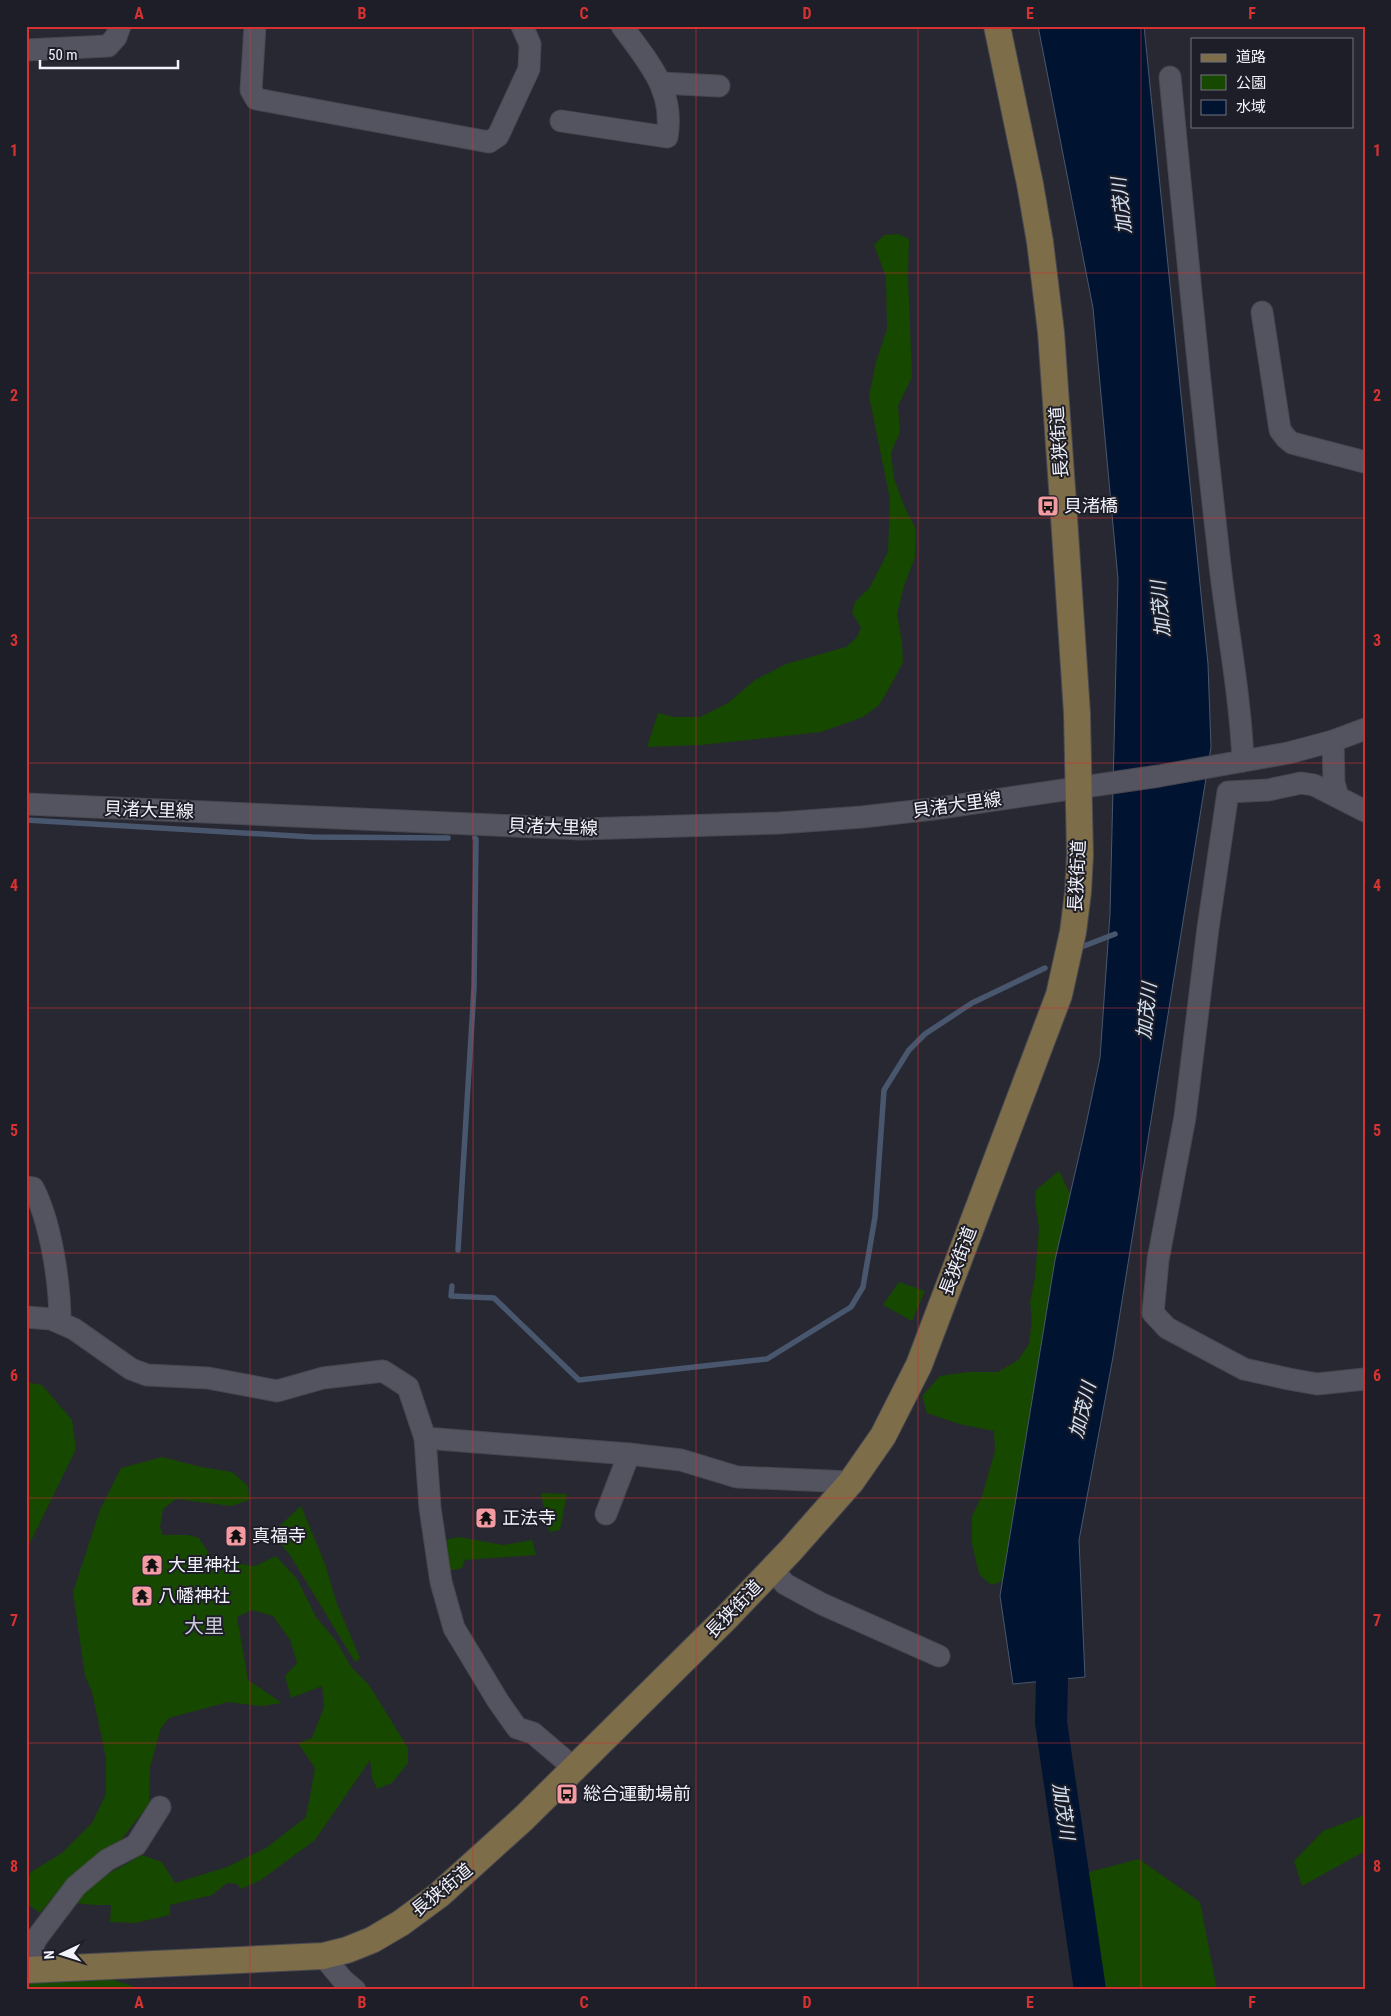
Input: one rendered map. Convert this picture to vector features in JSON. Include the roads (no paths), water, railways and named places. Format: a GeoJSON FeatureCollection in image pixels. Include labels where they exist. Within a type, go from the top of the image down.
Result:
{"type":"FeatureCollection","features":[{"type":"Feature","properties":{"kind":"main road","name":"長狭街道"},"geometry":{"type":"LineString","coordinates":[[28,1970],[323,1956],[347,1950],[372,1940],[401,1923],[466,1872],[726,1618],[772,1569],[851,1482],[883,1436],[919,1364],[1059,995],[1069,955],[1078,892],[1080,854],[1090,786],[1077,713],[1051,332],[1030,184],[997,26]]}},
{"type":"Feature","properties":{"kind":"street"},"geometry":{"type":"LineString","coordinates":[[26,50],[108,46],[116,37],[120,26]]}},
{"type":"Feature","properties":{"kind":"street"},"geometry":{"type":"LineString","coordinates":[[255,26],[251,90],[256,100],[489,142],[498,136],[529,69],[530,44],[522,26]]}},
{"type":"Feature","properties":{"kind":"street"},"geometry":{"type":"LineString","coordinates":[[561,121],[667,137],[669,120],[666,96],[661,83],[622,26]]}},
{"type":"Feature","properties":{"kind":"street"},"geometry":{"type":"LineString","coordinates":[[1170,77],[1221,578],[1238,695],[1238,762]]}},
{"type":"Feature","properties":{"kind":"street"},"geometry":{"type":"LineString","coordinates":[[661,83],[719,86]]}},
{"type":"Feature","properties":{"kind":"street"},"geometry":{"type":"LineString","coordinates":[[1262,312],[1280,430],[1292,443],[1365,462]]}},
{"type":"Feature","properties":{"kind":"street"},"geometry":{"type":"LineString","coordinates":[[1090,786],[1238,762],[1333,741],[1365,729]]}},
{"type":"Feature","properties":{"kind":"street"},"geometry":{"type":"LineString","coordinates":[[1333,741],[1334,783],[1338,797]]}},
{"type":"Feature","properties":{"kind":"street"},"geometry":{"type":"LineString","coordinates":[[1365,811],[1314,785],[1301,783],[1268,790],[1228,792],[1208,928],[1185,1117],[1158,1260],[1153,1313],[1167,1328],[1244,1369],[1290,1380],[1318,1384],[1365,1380]]}},
{"type":"Feature","properties":{"kind":"street","name":"貝渚大里線"},"geometry":{"type":"LineString","coordinates":[[26,804],[591,829],[676,827],[862,817],[934,809],[1090,786]]}},
{"type":"Feature","properties":{"kind":"street"},"geometry":{"type":"LineString","coordinates":[[26,1186],[34,1188],[42,1205],[58,1280],[60,1322]]}},
{"type":"Feature","properties":{"kind":"street"},"geometry":{"type":"LineString","coordinates":[[26,1317],[51,1318],[60,1322],[74,1329],[131,1368],[147,1375],[208,1378],[277,1391],[323,1378],[383,1371],[408,1387],[425,1438],[430,1508],[440,1582],[454,1628],[498,1701],[518,1728],[533,1733],[574,1768]]}},
{"type":"Feature","properties":{"kind":"street"},"geometry":{"type":"LineString","coordinates":[[425,1438],[628,1454],[680,1460],[736,1477],[851,1482]]}},
{"type":"Feature","properties":{"kind":"street"},"geometry":{"type":"LineString","coordinates":[[606,1514],[628,1454]]}},
{"type":"Feature","properties":{"kind":"street"},"geometry":{"type":"LineString","coordinates":[[772,1569],[785,1584],[822,1604],[939,1656]]}},
{"type":"Feature","properties":{"kind":"street"},"geometry":{"type":"LineString","coordinates":[[28,1970],[30,1953],[36,1939],[76,1886],[107,1860],[136,1845],[160,1807]]}},
{"type":"Feature","properties":{"kind":"street"},"geometry":{"type":"LineString","coordinates":[[323,1956],[343,1980],[355,1990]]}},
{"type":"Feature","properties":{"kind":"water"},"geometry":{"type":"Polygon","coordinates":[[[1038,26],[1144,26],[1208,664],[1211,747],[1113,1357],[1079,1540],[1085,1677],[1013,1684],[1000,1596],[1055,1260],[1100,1058],[1110,914],[1118,579],[1093,308],[1038,26]]]}},
{"type":"Feature","properties":{"kind":"waterway"},"geometry":{"type":"LineString","coordinates":[[26,820],[312,837],[448,838]]}},
{"type":"Feature","properties":{"kind":"waterway"},"geometry":{"type":"LineString","coordinates":[[458,1250],[474,988],[475,838]]}},
{"type":"Feature","properties":{"kind":"waterway"},"geometry":{"type":"LineString","coordinates":[[1084,946],[1115,934]]}},
{"type":"Feature","properties":{"kind":"waterway"},"geometry":{"type":"LineString","coordinates":[[452,1286],[451,1296],[494,1298],[579,1380],[767,1359],[851,1307],[863,1287],[875,1217],[884,1090],[909,1050],[925,1034],[972,1003],[1045,968]]}},
{"type":"Feature","properties":{"kind":"waterway","name":"加茂川"},"geometry":{"type":"LineString","coordinates":[[1053,1637],[1051,1722],[1090,1990]]}},
{"type":"Feature","properties":{"kind":"place","name":"貝渚橋"},"geometry":{"type":"Point","coordinates":[1048,506]}},
{"type":"Feature","properties":{"kind":"place","name":"正法寺"},"geometry":{"type":"Point","coordinates":[486,1518]}},
{"type":"Feature","properties":{"kind":"place","name":"真福寺"},"geometry":{"type":"Point","coordinates":[236,1536]}},
{"type":"Feature","properties":{"kind":"place","name":"大里神社"},"geometry":{"type":"Point","coordinates":[152,1565]}},
{"type":"Feature","properties":{"kind":"place","name":"八幡神社"},"geometry":{"type":"Point","coordinates":[142,1596]}},
{"type":"Feature","properties":{"kind":"place","name":"総合運動場前"},"geometry":{"type":"Point","coordinates":[567,1794]}},
{"type":"Feature","properties":{"kind":"district","name":"大里"},"geometry":{"type":"Point","coordinates":[204,1626]}}]}
